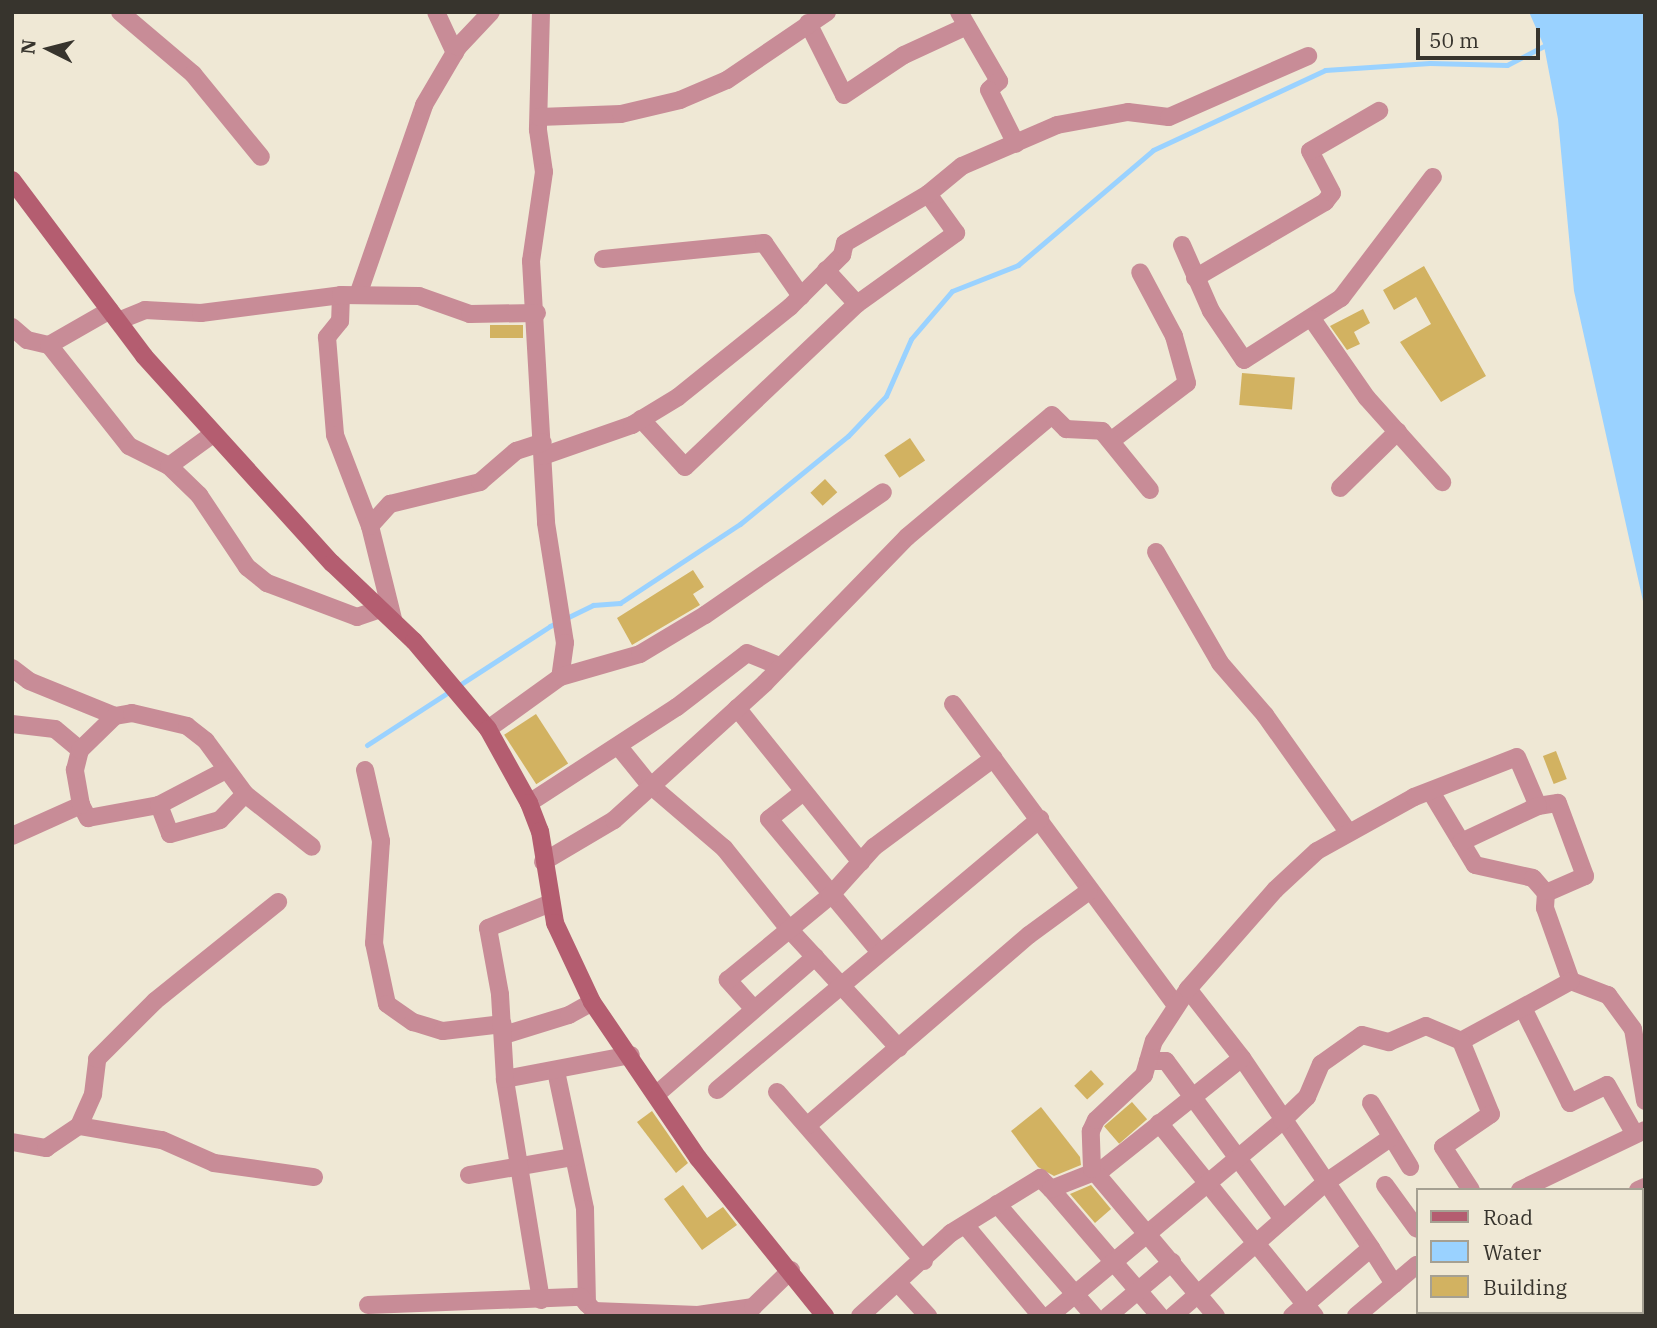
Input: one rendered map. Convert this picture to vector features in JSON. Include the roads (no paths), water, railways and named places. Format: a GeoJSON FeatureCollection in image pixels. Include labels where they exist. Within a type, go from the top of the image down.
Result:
{"type":"FeatureCollection","features":[{"type":"Feature","properties":{"kind":"street"},"geometry":{"type":"LineString","coordinates":[[120,12],[193,74],[261,157]]}},
{"type":"Feature","properties":{"kind":"street"},"geometry":{"type":"LineString","coordinates":[[436,12],[455,52]]}},
{"type":"Feature","properties":{"kind":"street"},"geometry":{"type":"LineString","coordinates":[[394,623],[370,526],[333,423],[327,337],[340,321],[424,105],[455,52],[491,12]]}},
{"type":"Feature","properties":{"kind":"street"},"geometry":{"type":"LineString","coordinates":[[541,12],[539,117],[544,172],[531,261],[537,313],[546,523],[565,643],[560,677]]}},
{"type":"Feature","properties":{"kind":"street"},"geometry":{"type":"LineString","coordinates":[[539,117],[621,114],[680,100],[727,80],[827,12]]}},
{"type":"Feature","properties":{"kind":"street"},"geometry":{"type":"LineString","coordinates":[[808,23],[844,94],[963,19],[999,81],[989,90],[1016,144]]}},
{"type":"Feature","properties":{"kind":"street"},"geometry":{"type":"LineString","coordinates":[[370,526],[390,504],[480,482],[516,451],[543,449],[641,419],[678,397],[801,296],[827,270],[845,243],[929,194],[962,166],[1086,119],[1128,112],[1169,117],[1308,56]]}},
{"type":"Feature","properties":{"kind":"street"},"geometry":{"type":"LineString","coordinates":[[1195,278],[1325,202],[1332,192],[1310,151],[1379,111]]}},
{"type":"Feature","properties":{"kind":"street"},"geometry":{"type":"LineString","coordinates":[[1182,245],[1195,278],[1244,360],[1312,319],[1340,298],[1433,177]]}},
{"type":"Feature","properties":{"kind":"street"},"geometry":{"type":"LineString","coordinates":[[12,180],[114,316],[213,434],[446,678],[488,729],[529,803],[562,944],[592,1002],[657,1093],[698,1158],[791,1270],[825,1316]]}},
{"type":"Feature","properties":{"kind":"street"},"geometry":{"type":"LineString","coordinates":[[641,419],[685,467],[857,304],[956,233],[929,194]]}},
{"type":"Feature","properties":{"kind":"street"},"geometry":{"type":"LineString","coordinates":[[603,259],[764,243],[801,296]]}},
{"type":"Feature","properties":{"kind":"street"},"geometry":{"type":"LineString","coordinates":[[827,270],[857,304]]}},
{"type":"Feature","properties":{"kind":"street"},"geometry":{"type":"LineString","coordinates":[[1112,440],[1188,383],[1174,336],[1140,272]]}},
{"type":"Feature","properties":{"kind":"street"},"geometry":{"type":"LineString","coordinates":[[12,327],[27,340],[49,345],[114,316],[145,310],[201,313],[350,295],[419,296],[470,314],[537,313]]}},
{"type":"Feature","properties":{"kind":"street"},"geometry":{"type":"LineString","coordinates":[[1312,319],[1359,389],[1442,482]]}},
{"type":"Feature","properties":{"kind":"street"},"geometry":{"type":"LineString","coordinates":[[49,345],[129,446],[169,466],[198,495],[247,567],[267,583],[357,617],[380,608]]}},
{"type":"Feature","properties":{"kind":"street"},"geometry":{"type":"LineString","coordinates":[[543,862],[614,820],[649,784],[737,708],[907,537],[1052,415],[1066,429],[1102,431],[1150,490]]}},
{"type":"Feature","properties":{"kind":"street"},"geometry":{"type":"LineString","coordinates":[[1340,488],[1398,431]]}},
{"type":"Feature","properties":{"kind":"street"},"geometry":{"type":"LineString","coordinates":[[169,466],[213,434]]}},
{"type":"Feature","properties":{"kind":"street"},"geometry":{"type":"LineString","coordinates":[[488,729],[560,677],[640,654],[815,544],[883,492]]}},
{"type":"Feature","properties":{"kind":"street"},"geometry":{"type":"LineString","coordinates":[[1156,552],[1220,663],[1265,715],[1348,832]]}},
{"type":"Feature","properties":{"kind":"street"},"geometry":{"type":"LineString","coordinates":[[529,803],[619,747],[747,653],[780,666]]}},
{"type":"Feature","properties":{"kind":"street"},"geometry":{"type":"LineString","coordinates":[[12,667],[29,681],[115,716],[132,713],[187,726],[206,741],[245,794],[312,847]]}},
{"type":"Feature","properties":{"kind":"street"},"geometry":{"type":"LineString","coordinates":[[953,704],[1176,1005]]}},
{"type":"Feature","properties":{"kind":"street"},"geometry":{"type":"LineString","coordinates":[[737,708],[802,793],[861,862]]}},
{"type":"Feature","properties":{"kind":"street"},"geometry":{"type":"LineString","coordinates":[[115,716],[80,750],[75,770],[81,805],[88,818],[159,805],[226,770]]}},
{"type":"Feature","properties":{"kind":"street"},"geometry":{"type":"LineString","coordinates":[[12,724],[55,729],[80,750]]}},
{"type":"Feature","properties":{"kind":"street"},"geometry":{"type":"LineString","coordinates":[[619,747],[649,784],[724,848],[789,929],[899,1048]]}},
{"type":"Feature","properties":{"kind":"street"},"geometry":{"type":"LineString","coordinates":[[1216,1316],[1092,1169],[1091,1131],[1096,1120],[1144,1075],[1148,1061],[1176,1005],[1188,989],[1275,890],[1348,832],[1431,792],[1517,757],[1538,806]]}},
{"type":"Feature","properties":{"kind":"street"},"geometry":{"type":"LineString","coordinates":[[753,1008],[728,980],[830,896],[861,862],[994,758]]}},
{"type":"Feature","properties":{"kind":"street"},"geometry":{"type":"LineString","coordinates":[[365,770],[381,841],[373,943],[387,1004],[413,1023],[443,1031],[503,1030],[569,1015],[592,1002]]}},
{"type":"Feature","properties":{"kind":"street"},"geometry":{"type":"LineString","coordinates":[[1431,792],[1475,865],[1533,878],[1546,893],[1545,908],[1571,981]]}},
{"type":"Feature","properties":{"kind":"street"},"geometry":{"type":"LineString","coordinates":[[802,793],[769,819],[830,896],[880,952]]}},
{"type":"Feature","properties":{"kind":"street"},"geometry":{"type":"LineString","coordinates":[[159,805],[170,834],[220,820],[245,794]]}},
{"type":"Feature","properties":{"kind":"street"},"geometry":{"type":"LineString","coordinates":[[1461,842],[1538,806],[1558,803],[1585,876],[1546,893]]}},
{"type":"Feature","properties":{"kind":"street"},"geometry":{"type":"LineString","coordinates":[[12,836],[81,805]]}},
{"type":"Feature","properties":{"kind":"street"},"geometry":{"type":"LineString","coordinates":[[717,1090],[1040,820]]}},
{"type":"Feature","properties":{"kind":"street"},"geometry":{"type":"LineString","coordinates":[[808,1125],[1029,935],[1089,891]]}},
{"type":"Feature","properties":{"kind":"street"},"geometry":{"type":"LineString","coordinates":[[12,1142],[46,1148],[79,1126],[93,1094],[97,1059],[155,1001],[278,902]]}},
{"type":"Feature","properties":{"kind":"street"},"geometry":{"type":"LineString","coordinates":[[541,1300],[505,1079],[503,1030],[488,928],[551,903]]}},
{"type":"Feature","properties":{"kind":"street"},"geometry":{"type":"LineString","coordinates":[[657,1093],[815,957]]}},
{"type":"Feature","properties":{"kind":"street"},"geometry":{"type":"LineString","coordinates":[[1461,1041],[1571,981],[1608,995],[1633,1029],[1645,1101]]}},
{"type":"Feature","properties":{"kind":"street"},"geometry":{"type":"LineString","coordinates":[[1188,989],[1242,1058],[1394,1284]]}},
{"type":"Feature","properties":{"kind":"street"},"geometry":{"type":"LineString","coordinates":[[1523,1007],[1570,1103],[1607,1085],[1639,1130],[1524,1188]]}},
{"type":"Feature","properties":{"kind":"street"},"geometry":{"type":"LineString","coordinates":[[1049,1316],[1282,1121],[1307,1097],[1321,1064],[1362,1035],[1389,1042],[1426,1026],[1461,1041],[1491,1114],[1443,1147],[1470,1188]]}},
{"type":"Feature","properties":{"kind":"street"},"geometry":{"type":"LineString","coordinates":[[505,1079],[556,1072],[631,1055]]}},
{"type":"Feature","properties":{"kind":"street"},"geometry":{"type":"LineString","coordinates":[[1051,1189],[1092,1169],[1104,1168],[1242,1058]]}},
{"type":"Feature","properties":{"kind":"street"},"geometry":{"type":"LineString","coordinates":[[1148,1061],[1166,1061],[1236,1160],[1283,1219]]}},
{"type":"Feature","properties":{"kind":"street"},"geometry":{"type":"LineString","coordinates":[[556,1072],[585,1209],[587,1304]]}},
{"type":"Feature","properties":{"kind":"street"},"geometry":{"type":"LineString","coordinates":[[777,1092],[924,1261]]}},
{"type":"Feature","properties":{"kind":"street"},"geometry":{"type":"LineString","coordinates":[[1371,1102],[1390,1138],[1410,1167]]}},
{"type":"Feature","properties":{"kind":"street"},"geometry":{"type":"LineString","coordinates":[[1159,1124],[1209,1182],[1304,1312],[1371,1248]]}},
{"type":"Feature","properties":{"kind":"street"},"geometry":{"type":"LineString","coordinates":[[79,1126],[162,1140],[214,1163],[314,1177]]}},
{"type":"Feature","properties":{"kind":"street"},"geometry":{"type":"LineString","coordinates":[[1172,1316],[1325,1183],[1390,1138]]}},
{"type":"Feature","properties":{"kind":"street"},"geometry":{"type":"LineString","coordinates":[[469,1175],[573,1157]]}},
{"type":"Feature","properties":{"kind":"street"},"geometry":{"type":"LineString","coordinates":[[860,1316],[965,1225],[1040,1178],[1160,1316]]}},
{"type":"Feature","properties":{"kind":"street"},"geometry":{"type":"LineString","coordinates":[[1385,1185],[1416,1228]]}},
{"type":"Feature","properties":{"kind":"street"},"geometry":{"type":"LineString","coordinates":[[997,1204],[1094,1316]]}},
{"type":"Feature","properties":{"kind":"street"},"geometry":{"type":"LineString","coordinates":[[965,1225],[1041,1316]]}},
{"type":"Feature","properties":{"kind":"street"},"geometry":{"type":"LineString","coordinates":[[1108,1316],[1172,1262]]}},
{"type":"Feature","properties":{"kind":"street"},"geometry":{"type":"LineString","coordinates":[[1358,1315],[1416,1266]]}},
{"type":"Feature","properties":{"kind":"street"},"geometry":{"type":"LineString","coordinates":[[368,1305],[581,1297],[594,1311],[698,1315],[753,1307],[791,1270]]}},
{"type":"Feature","properties":{"kind":"street"},"geometry":{"type":"LineString","coordinates":[[898,1283],[928,1316]]}},
{"type":"Feature","properties":{"kind":"water"},"geometry":{"type":"Polygon","coordinates":[[[1529,12],[1645,12],[1645,610],[1574,291],[1558,119],[1544,46],[1529,12]]]}},
{"type":"Feature","properties":{"kind":"waterway"},"geometry":{"type":"LineString","coordinates":[[367,745],[550,626],[593,605],[620,603],[740,524],[848,436],[886,396],[911,339],[952,291],[1018,265],[1153,150],[1325,70],[1430,63],[1507,65],[1544,46]]}}]}
